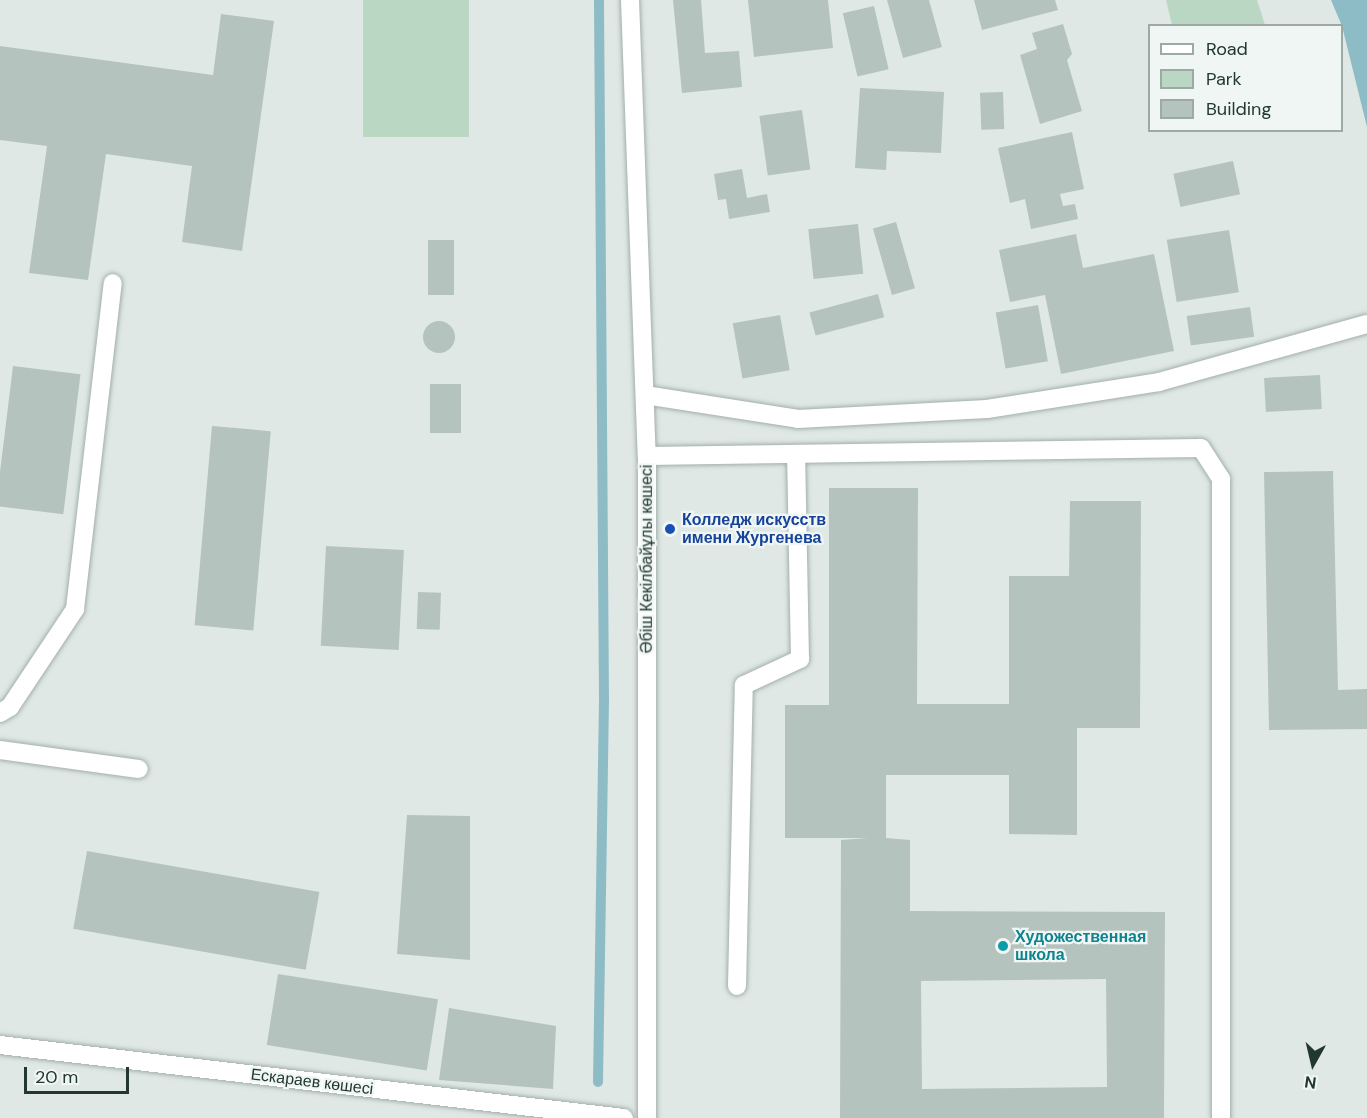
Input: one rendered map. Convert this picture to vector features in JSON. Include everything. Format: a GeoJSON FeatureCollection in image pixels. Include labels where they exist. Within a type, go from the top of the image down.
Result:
{"type":"FeatureCollection","features":[{"type":"Feature","properties":{"kind":"street","name":"Әбіш Кекілбайұлы көшесі"},"geometry":{"type":"LineString","coordinates":[[630,0],[647,456],[647,1118]]}},
{"type":"Feature","properties":{"kind":"street"},"geometry":{"type":"LineString","coordinates":[[0,712],[10,707],[75,609],[113,283]]}},
{"type":"Feature","properties":{"kind":"street"},"geometry":{"type":"LineString","coordinates":[[645,394],[798,419],[987,409],[1159,382],[1367,324]]}},
{"type":"Feature","properties":{"kind":"street"},"geometry":{"type":"LineString","coordinates":[[647,456],[1201,448],[1221,478],[1221,1118]]}},
{"type":"Feature","properties":{"kind":"street"},"geometry":{"type":"LineString","coordinates":[[737,986],[744,686],[800,659],[796,455]]}},
{"type":"Feature","properties":{"kind":"street"},"geometry":{"type":"LineString","coordinates":[[0,750],[139,769]]}},
{"type":"Feature","properties":{"kind":"street","name":"Ескараев көшесі"},"geometry":{"type":"LineString","coordinates":[[0,1045],[624,1118]]}},
{"type":"Feature","properties":{"kind":"green space"},"geometry":{"type":"Polygon","coordinates":[[[363,0],[469,0],[469,137],[363,137],[363,0]]]}},
{"type":"Feature","properties":{"kind":"green space"},"geometry":{"type":"Polygon","coordinates":[[[1166,0],[1257,0],[1265,24],[1172,24],[1166,0]]]}},
{"type":"Feature","properties":{"kind":"water"},"geometry":{"type":"Polygon","coordinates":[[[1331,0],[1367,0],[1367,127],[1343,24],[1331,0]]]}},
{"type":"Feature","properties":{"kind":"building"},"geometry":{"type":"Polygon","coordinates":[[[673,0],[701,0],[705,53],[739,51],[742,87],[682,93],[673,0]]]}},
{"type":"Feature","properties":{"kind":"building"},"geometry":{"type":"Polygon","coordinates":[[[748,0],[828,0],[833,48],[754,57],[748,0]]]}},
{"type":"Feature","properties":{"kind":"building"},"geometry":{"type":"Polygon","coordinates":[[[887,0],[929,0],[942,47],[903,58],[887,0]]]}},
{"type":"Feature","properties":{"kind":"building"},"geometry":{"type":"Polygon","coordinates":[[[974,0],[1055,0],[1058,10],[982,30],[974,0]]]}},
{"type":"Feature","properties":{"kind":"building"},"geometry":{"type":"Polygon","coordinates":[[[874,6],[889,69],[857,77],[843,13],[874,6]]]}},
{"type":"Feature","properties":{"kind":"building"},"geometry":{"type":"Polygon","coordinates":[[[221,14],[274,21],[242,251],[182,242],[192,166],[106,154],[88,280],[29,273],[47,146],[0,140],[0,46],[213,75],[221,14]]]}},
{"type":"Feature","properties":{"kind":"building"},"geometry":{"type":"Polygon","coordinates":[[[1063,24],[1072,54],[1067,60],[1082,111],[1040,124],[1020,55],[1037,49],[1032,33],[1063,24]]]}},
{"type":"Feature","properties":{"kind":"building"},"geometry":{"type":"Polygon","coordinates":[[[860,88],[944,92],[941,153],[887,151],[886,170],[855,168],[860,88]]]}},
{"type":"Feature","properties":{"kind":"building"},"geometry":{"type":"Polygon","coordinates":[[[1003,92],[1004,129],[981,130],[980,93],[1003,92]]]}},
{"type":"Feature","properties":{"kind":"building"},"geometry":{"type":"Polygon","coordinates":[[[802,110],[810,169],[768,175],[759,116],[802,110]]]}},
{"type":"Feature","properties":{"kind":"building"},"geometry":{"type":"Polygon","coordinates":[[[1072,132],[1084,189],[1060,194],[1063,206],[1075,204],[1078,219],[1031,229],[1025,199],[1010,203],[998,148],[1072,132]]]}},
{"type":"Feature","properties":{"kind":"building"},"geometry":{"type":"Polygon","coordinates":[[[1233,161],[1240,194],[1180,207],[1173,174],[1233,161]]]}},
{"type":"Feature","properties":{"kind":"building"},"geometry":{"type":"Polygon","coordinates":[[[742,169],[747,198],[767,194],[770,212],[729,219],[726,199],[718,200],[714,174],[742,169]]]}},
{"type":"Feature","properties":{"kind":"building"},"geometry":{"type":"Polygon","coordinates":[[[896,222],[915,288],[892,295],[873,229],[896,222]]]}},
{"type":"Feature","properties":{"kind":"building"},"geometry":{"type":"Polygon","coordinates":[[[858,224],[863,274],[814,279],[808,229],[858,224]]]}},
{"type":"Feature","properties":{"kind":"building"},"geometry":{"type":"Polygon","coordinates":[[[1229,230],[1239,292],[1177,302],[1167,240],[1229,230]]]}},
{"type":"Feature","properties":{"kind":"building"},"geometry":{"type":"Polygon","coordinates":[[[1076,234],[1083,268],[1154,254],[1174,351],[1061,374],[1045,295],[1010,302],[999,250],[1076,234]]]}},
{"type":"Feature","properties":{"kind":"building"},"geometry":{"type":"Polygon","coordinates":[[[428,240],[454,240],[454,295],[428,295],[428,240]]]}},
{"type":"Feature","properties":{"kind":"building"},"geometry":{"type":"Polygon","coordinates":[[[878,294],[884,317],[816,336],[809,312],[878,294]]]}},
{"type":"Feature","properties":{"kind":"building"},"geometry":{"type":"Polygon","coordinates":[[[1038,305],[1048,361],[1006,369],[996,312],[1038,305]]]}},
{"type":"Feature","properties":{"kind":"building"},"geometry":{"type":"Polygon","coordinates":[[[1250,307],[1254,337],[1191,346],[1187,316],[1250,307]]]}},
{"type":"Feature","properties":{"kind":"building"},"geometry":{"type":"Polygon","coordinates":[[[780,315],[790,370],[742,378],[733,323],[780,315]]]}},
{"type":"Feature","properties":{"kind":"building"},"geometry":{"type":"Polygon","coordinates":[[[439,321],[451,325],[455,337],[451,349],[439,353],[427,349],[423,337],[427,325],[439,321]]]}},
{"type":"Feature","properties":{"kind":"building"},"geometry":{"type":"Polygon","coordinates":[[[13,366],[80,374],[63,514],[0,506],[0,472],[13,366]]]}},
{"type":"Feature","properties":{"kind":"building"},"geometry":{"type":"Polygon","coordinates":[[[1320,375],[1322,409],[1266,412],[1264,378],[1320,375]]]}},
{"type":"Feature","properties":{"kind":"building"},"geometry":{"type":"Polygon","coordinates":[[[430,384],[461,384],[461,433],[430,433],[430,384]]]}},
{"type":"Feature","properties":{"kind":"building"},"geometry":{"type":"Polygon","coordinates":[[[212,426],[271,431],[253,630],[195,625],[212,426]]]}},
{"type":"Feature","properties":{"kind":"building"},"geometry":{"type":"Polygon","coordinates":[[[1333,471],[1338,690],[1367,689],[1367,729],[1269,730],[1264,472],[1333,471]]]}},
{"type":"Feature","properties":{"kind":"building"},"geometry":{"type":"Polygon","coordinates":[[[829,488],[918,488],[917,704],[1009,704],[1009,576],[1069,576],[1070,501],[1141,501],[1140,728],[1077,728],[1077,835],[1009,834],[1009,775],[886,775],[886,838],[910,840],[910,911],[1165,912],[1164,1118],[840,1118],[841,840],[868,838],[785,838],[785,705],[829,705],[829,488]],[[1106,979],[921,981],[922,1089],[1107,1087],[1106,979]]]}},
{"type":"Feature","properties":{"kind":"building"},"geometry":{"type":"Polygon","coordinates":[[[326,546],[404,550],[399,650],[321,646],[326,546]]]}},
{"type":"Feature","properties":{"kind":"building"},"geometry":{"type":"Polygon","coordinates":[[[418,592],[441,593],[440,630],[417,629],[418,592]]]}},
{"type":"Feature","properties":{"kind":"building"},"geometry":{"type":"Polygon","coordinates":[[[407,815],[470,816],[470,960],[397,954],[407,815]]]}},
{"type":"Feature","properties":{"kind":"building"},"geometry":{"type":"Polygon","coordinates":[[[87,851],[319,892],[306,970],[73,929],[87,851]]]}},
{"type":"Feature","properties":{"kind":"building"},"geometry":{"type":"Polygon","coordinates":[[[278,974],[438,999],[427,1070],[267,1045],[278,974]]]}},
{"type":"Feature","properties":{"kind":"building"},"geometry":{"type":"Polygon","coordinates":[[[449,1008],[556,1026],[553,1089],[439,1080],[449,1008]]]}},
{"type":"Feature","properties":{"kind":"waterway"},"geometry":{"type":"LineString","coordinates":[[598,1082],[604,700],[599,0]]}},
{"type":"Feature","properties":{"kind":"place","name":"Колледж искусств имени Жургенева"},"geometry":{"type":"Point","coordinates":[670,529]}},
{"type":"Feature","properties":{"kind":"place","name":"Художественная школа"},"geometry":{"type":"Point","coordinates":[1003,946]}}]}
